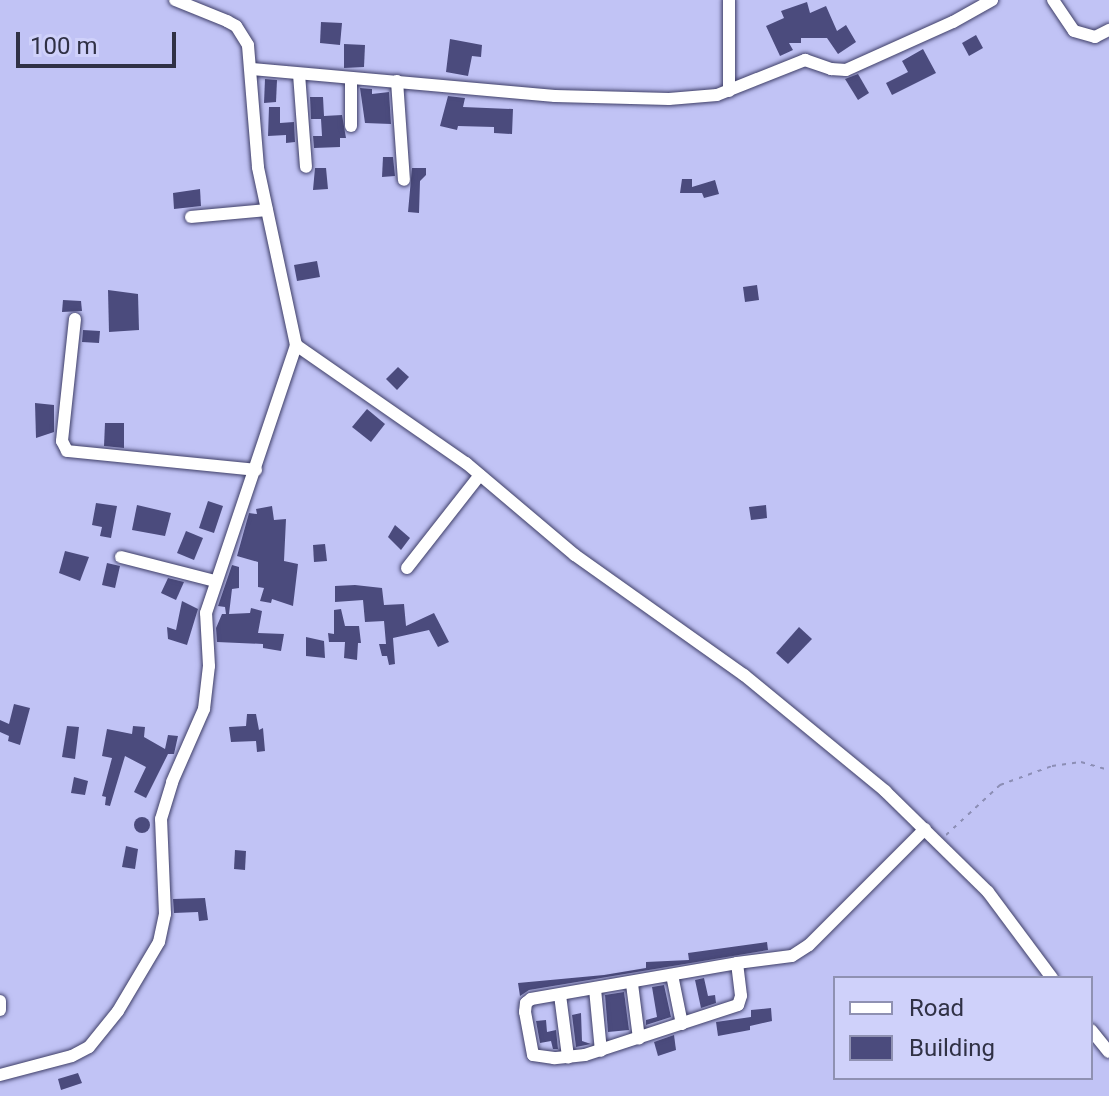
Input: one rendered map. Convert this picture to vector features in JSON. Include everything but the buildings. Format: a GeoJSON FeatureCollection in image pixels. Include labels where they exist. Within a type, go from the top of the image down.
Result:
{"type":"FeatureCollection","features":[{"type":"Feature","properties":{"kind":"street"},"geometry":{"type":"LineString","coordinates":[[0,1075],[72,1056],[89,1047],[118,1011],[159,942],[165,914],[161,819],[172,782],[204,709],[209,666],[206,613],[296,345],[254,140],[252,69],[248,45],[236,26],[175,0]]}},
{"type":"Feature","properties":{"kind":"street"},"geometry":{"type":"LineString","coordinates":[[729,0],[729,91]]}},
{"type":"Feature","properties":{"kind":"street"},"geometry":{"type":"LineString","coordinates":[[252,69],[626,99],[669,99],[729,91],[805,60],[846,70],[917,39],[992,0]]}},
{"type":"Feature","properties":{"kind":"street"},"geometry":{"type":"LineString","coordinates":[[1053,0],[1074,31],[1095,37],[1109,30]]}},
{"type":"Feature","properties":{"kind":"street"},"geometry":{"type":"LineString","coordinates":[[299,74],[306,167]]}},
{"type":"Feature","properties":{"kind":"street"},"geometry":{"type":"LineString","coordinates":[[351,78],[351,126]]}},
{"type":"Feature","properties":{"kind":"street"},"geometry":{"type":"LineString","coordinates":[[397,81],[404,180]]}},
{"type":"Feature","properties":{"kind":"street"},"geometry":{"type":"LineString","coordinates":[[191,217],[267,210]]}},
{"type":"Feature","properties":{"kind":"street"},"geometry":{"type":"LineString","coordinates":[[75,319],[62,441],[67,451],[256,470]]}},
{"type":"Feature","properties":{"kind":"street"},"geometry":{"type":"LineString","coordinates":[[296,345],[480,475],[575,555],[744,675],[885,791],[988,892],[1051,976]]}},
{"type":"Feature","properties":{"kind":"street"},"geometry":{"type":"LineString","coordinates":[[407,568],[480,475]]}},
{"type":"Feature","properties":{"kind":"street"},"geometry":{"type":"LineString","coordinates":[[121,557],[215,581]]}},
{"type":"Feature","properties":{"kind":"street"},"geometry":{"type":"LineString","coordinates":[[737,963],[741,996],[738,1005],[601,1051],[568,1057],[533,1055],[525,1012],[531,999],[632,984],[737,963],[792,956],[802,952],[925,829]]}},
{"type":"Feature","properties":{"kind":"street"},"geometry":{"type":"LineString","coordinates":[[672,975],[682,1024]]}},
{"type":"Feature","properties":{"kind":"street"},"geometry":{"type":"LineString","coordinates":[[632,984],[639,1039]]}},
{"type":"Feature","properties":{"kind":"street"},"geometry":{"type":"LineString","coordinates":[[595,989],[601,1051]]}},
{"type":"Feature","properties":{"kind":"street"},"geometry":{"type":"LineString","coordinates":[[560,995],[568,1057]]}},
{"type":"Feature","properties":{"kind":"street"},"geometry":{"type":"LineString","coordinates":[[0,1001],[0,1010]]}},
{"type":"Feature","properties":{"kind":"street"},"geometry":{"type":"LineString","coordinates":[[1093,1032],[1109,1052]]}},
{"type":"Feature","properties":{"kind":"path"},"geometry":{"type":"LineString","coordinates":[[939,841],[1000,785],[1052,766],[1081,762],[1109,770]]}}]}
